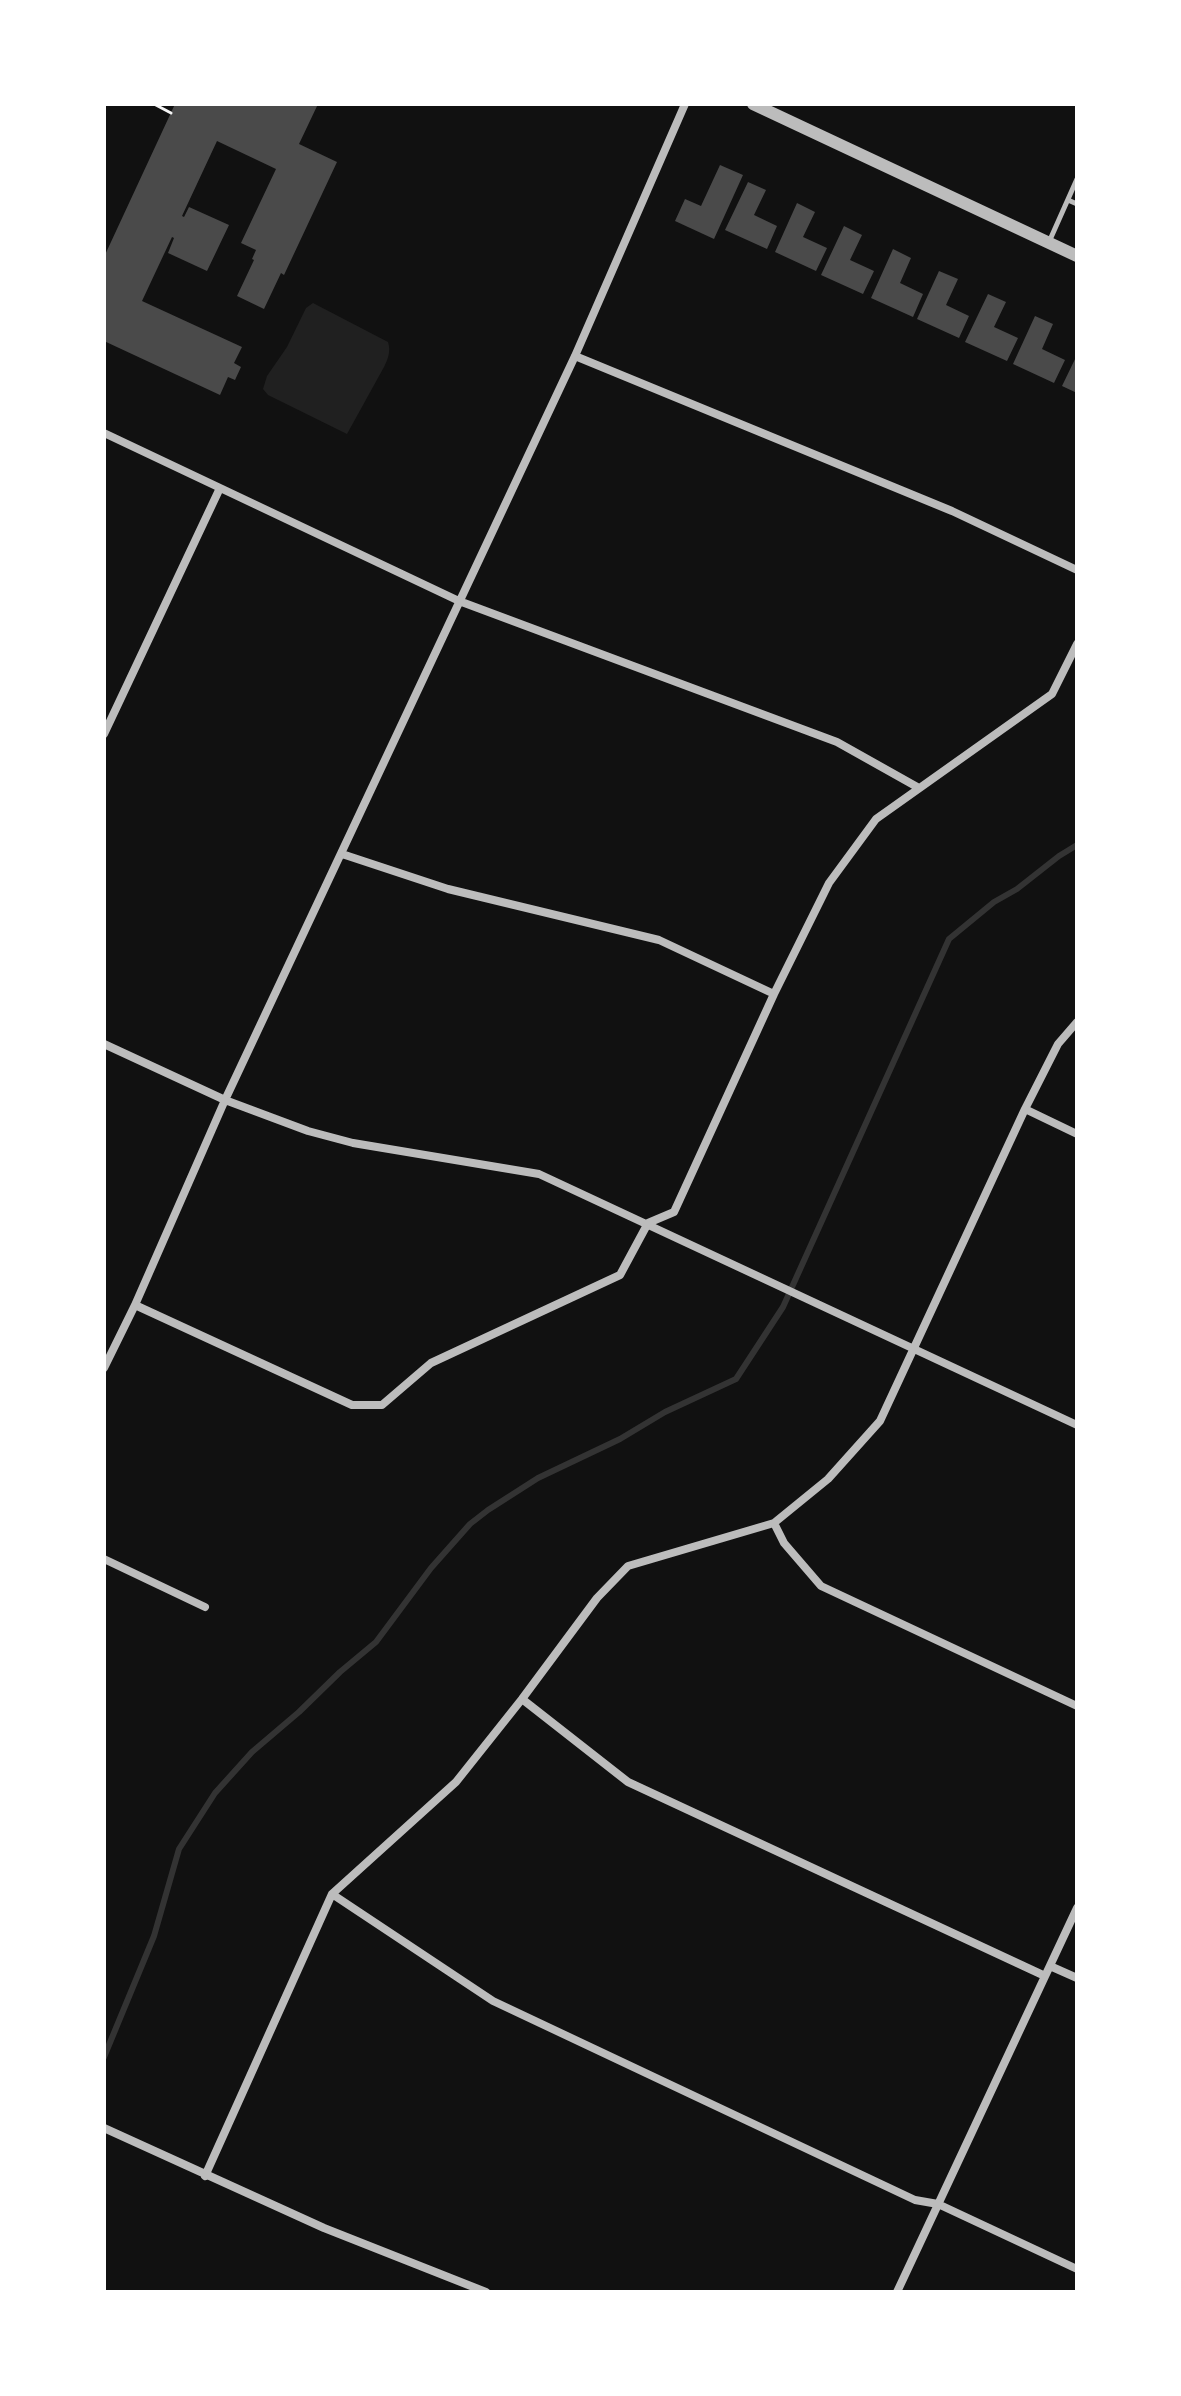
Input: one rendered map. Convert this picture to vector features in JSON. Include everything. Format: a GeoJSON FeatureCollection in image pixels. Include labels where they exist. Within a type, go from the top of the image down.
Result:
{"type":"FeatureCollection","features":[{"type":"Feature","properties":{"kind":"street"},"geometry":{"type":"LineString","coordinates":[[104,1368],[225,1100],[575,356],[685,104]]}},
{"type":"Feature","properties":{"kind":"street"},"geometry":{"type":"LineString","coordinates":[[753,104],[1077,256]]}},
{"type":"Feature","properties":{"kind":"street"},"geometry":{"type":"LineString","coordinates":[[575,356],[952,511],[1077,570]]}},
{"type":"Feature","properties":{"kind":"street"},"geometry":{"type":"LineString","coordinates":[[104,433],[459,601],[837,742],[919,788]]}},
{"type":"Feature","properties":{"kind":"street"},"geometry":{"type":"LineString","coordinates":[[104,734],[220,488]]}},
{"type":"Feature","properties":{"kind":"street"},"geometry":{"type":"LineString","coordinates":[[135,1305],[352,1405],[382,1405],[431,1363],[620,1275],[648,1223],[674,1212],[774,994],[829,883],[876,819],[1052,694],[1077,644]]}},
{"type":"Feature","properties":{"kind":"street"},"geometry":{"type":"LineString","coordinates":[[342,854],[448,889],[659,940],[774,994]]}},
{"type":"Feature","properties":{"kind":"street"},"geometry":{"type":"LineString","coordinates":[[205,2176],[332,1894],[456,1782],[597,1598],[628,1566],[774,1523],[828,1479],[880,1421],[1025,1109],[1058,1044],[1077,1022]]}},
{"type":"Feature","properties":{"kind":"street"},"geometry":{"type":"LineString","coordinates":[[104,1044],[225,1100],[308,1131],[353,1143],[539,1174],[1077,1425]]}},
{"type":"Feature","properties":{"kind":"street"},"geometry":{"type":"LineString","coordinates":[[1025,1109],[1077,1134]]}},
{"type":"Feature","properties":{"kind":"street"},"geometry":{"type":"LineString","coordinates":[[774,1523],[784,1543],[821,1586],[1077,1706]]}},
{"type":"Feature","properties":{"kind":"street"},"geometry":{"type":"LineString","coordinates":[[104,1559],[205,1607]]}},
{"type":"Feature","properties":{"kind":"street"},"geometry":{"type":"LineString","coordinates":[[522,1699],[628,1782],[1045,1976]]}},
{"type":"Feature","properties":{"kind":"street"},"geometry":{"type":"LineString","coordinates":[[332,1894],[493,2001],[915,2200],[938,2204],[1077,2269]]}},
{"type":"Feature","properties":{"kind":"street"},"geometry":{"type":"LineString","coordinates":[[897,2292],[1077,1908]]}},
{"type":"Feature","properties":{"kind":"street"},"geometry":{"type":"LineString","coordinates":[[1050,1966],[1077,1978]]}},
{"type":"Feature","properties":{"kind":"street"},"geometry":{"type":"LineString","coordinates":[[104,2128],[324,2228],[486,2292]]}},
{"type":"Feature","properties":{"kind":"lane"},"geometry":{"type":"LineString","coordinates":[[1049,243],[1077,179]]}},
{"type":"Feature","properties":{"kind":"lane"},"geometry":{"type":"LineString","coordinates":[[1068,200],[1077,204]]}},
{"type":"Feature","properties":{"kind":"path"},"geometry":{"type":"LineString","coordinates":[[154,104],[171,113]]}},
{"type":"Feature","properties":{"kind":"shaded area"},"geometry":{"type":"Polygon","coordinates":[[[313,303],[388,342],[385,364],[347,434],[268,395],[263,389],[267,376],[287,347],[306,308],[313,303]]]}},
{"type":"Feature","properties":{"kind":"building"},"geometry":{"type":"Polygon","coordinates":[[[175,104],[318,104],[299,144],[337,162],[284,275],[281,273],[264,309],[237,296],[256,250],[241,243],[276,169],[217,141],[182,216],[189,207],[229,225],[207,271],[168,253],[172,237],[142,301],[242,347],[234,363],[241,367],[235,380],[228,377],[220,395],[104,341],[104,257],[175,104]]]}},
{"type":"Feature","properties":{"kind":"building"},"geometry":{"type":"Polygon","coordinates":[[[720,165],[743,175],[714,239],[675,221],[685,199],[701,206],[720,165]]]}},
{"type":"Feature","properties":{"kind":"building"},"geometry":{"type":"Polygon","coordinates":[[[748,182],[766,190],[754,215],[777,226],[767,249],[725,230],[748,182]]]}},
{"type":"Feature","properties":{"kind":"building"},"geometry":{"type":"Polygon","coordinates":[[[797,203],[815,212],[803,237],[827,248],[816,271],[775,252],[797,203]]]}},
{"type":"Feature","properties":{"kind":"building"},"geometry":{"type":"Polygon","coordinates":[[[844,226],[862,235],[850,260],[874,271],[863,294],[821,275],[844,226]]]}},
{"type":"Feature","properties":{"kind":"building"},"geometry":{"type":"Polygon","coordinates":[[[893,249],[911,258],[900,283],[923,294],[913,317],[871,298],[893,249]]]}},
{"type":"Feature","properties":{"kind":"building"},"geometry":{"type":"Polygon","coordinates":[[[939,271],[958,279],[946,305],[969,316],[959,338],[917,319],[939,271]]]}},
{"type":"Feature","properties":{"kind":"building"},"geometry":{"type":"Polygon","coordinates":[[[988,294],[1006,302],[994,327],[1018,338],[1007,361],[965,342],[988,294]]]}},
{"type":"Feature","properties":{"kind":"building"},"geometry":{"type":"Polygon","coordinates":[[[1035,316],[1053,324],[1042,349],[1065,360],[1054,383],[1013,364],[1035,316]]]}},
{"type":"Feature","properties":{"kind":"building"},"geometry":{"type":"Polygon","coordinates":[[[1077,355],[1077,393],[1062,386],[1077,355]]]}},
{"type":"Feature","properties":{"kind":"waterway"},"geometry":{"type":"LineString","coordinates":[[104,2057],[154,1936],[179,1849],[215,1793],[252,1752],[376,1642],[431,1568],[470,1524],[538,1478],[736,1379],[783,1307],[949,939],[994,902],[1077,845]]}}]}
